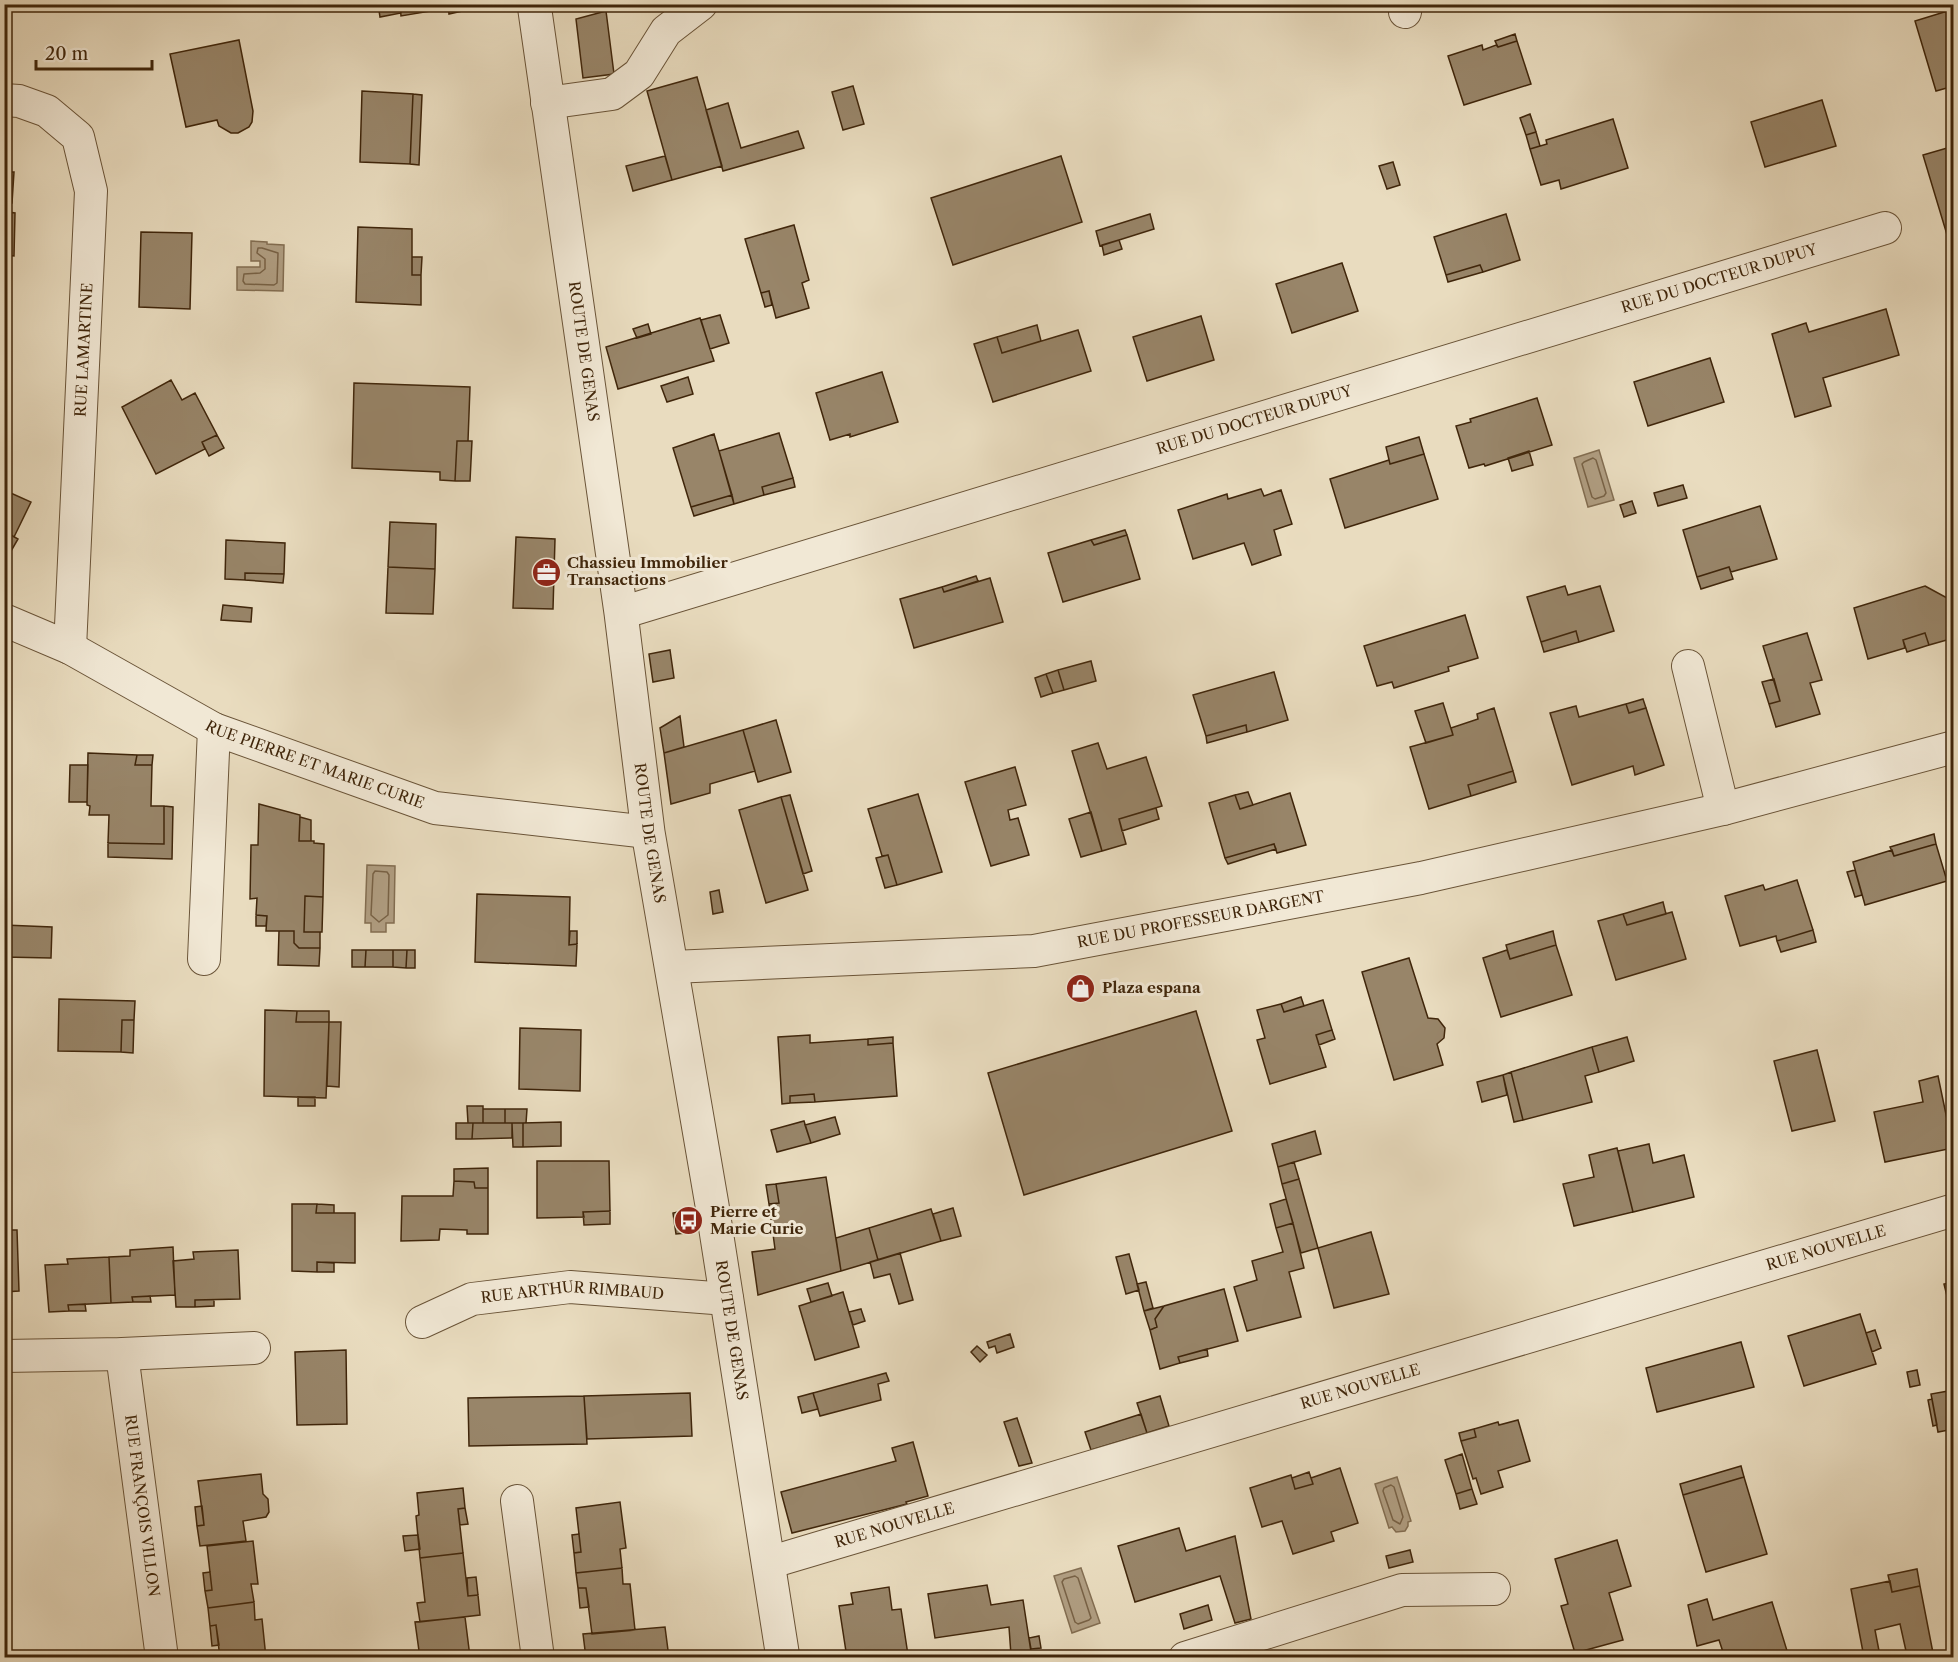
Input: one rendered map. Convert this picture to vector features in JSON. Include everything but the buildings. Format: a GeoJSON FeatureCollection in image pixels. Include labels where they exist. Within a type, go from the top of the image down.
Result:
{"type":"FeatureCollection","features":[{"type":"Feature","properties":{"kind":"street","name":"ROUTE DE GENAS"},"geometry":{"type":"LineString","coordinates":[[534,4],[621,613],[648,832],[727,1299],[783,1658]]}},
{"type":"Feature","properties":{"kind":"street"},"geometry":{"type":"LineString","coordinates":[[547,103],[612,94],[639,74],[666,31],[701,4]]}},
{"type":"Feature","properties":{"kind":"street","name":"RUE LAMARTINE"},"geometry":{"type":"LineString","coordinates":[[4,100],[19,101],[47,111],[78,137],[91,190],[70,648]]}},
{"type":"Feature","properties":{"kind":"street","name":"RUE DU DOCTEUR DUPUY"},"geometry":{"type":"LineString","coordinates":[[621,613],[1886,228]]}},
{"type":"Feature","properties":{"kind":"street","name":"RUE PIERRE ET MARIE CURIE"},"geometry":{"type":"LineString","coordinates":[[4,620],[70,648],[214,729],[435,808],[648,832]]}},
{"type":"Feature","properties":{"kind":"street"},"geometry":{"type":"LineString","coordinates":[[1688,666],[1723,809]]}},
{"type":"Feature","properties":{"kind":"street"},"geometry":{"type":"LineString","coordinates":[[204,959],[214,729]]}},
{"type":"Feature","properties":{"kind":"street","name":"RUE DU PROFESSEUR DARGENT"},"geometry":{"type":"LineString","coordinates":[[672,967],[1034,951],[1421,878],[1723,809],[1953,747]]}},
{"type":"Feature","properties":{"kind":"street","name":"RUE NOUVELLE"},"geometry":{"type":"LineString","coordinates":[[768,1563],[1953,1210]]}},
{"type":"Feature","properties":{"kind":"street","name":"RUE ARTHUR RIMBAUD"},"geometry":{"type":"LineString","coordinates":[[422,1322],[472,1299],[570,1287],[727,1299]]}},
{"type":"Feature","properties":{"kind":"street"},"geometry":{"type":"LineString","coordinates":[[4,1356],[254,1348]]}},
{"type":"Feature","properties":{"kind":"street","name":"RUE FRANÇOIS VILLON"},"geometry":{"type":"LineString","coordinates":[[122,1354],[162,1658]]}},
{"type":"Feature","properties":{"kind":"street"},"geometry":{"type":"LineString","coordinates":[[517,1501],[538,1658]]}},
{"type":"Feature","properties":{"kind":"street"},"geometry":{"type":"LineString","coordinates":[[1185,1658],[1402,1590],[1494,1589]]}},
{"type":"Feature","properties":{"kind":"water"},"geometry":{"type":"Polygon","coordinates":[[[251,241],[284,245],[283,291],[237,290],[237,267],[260,267],[260,261],[251,261],[251,241]]]}},
{"type":"Feature","properties":{"kind":"water"},"geometry":{"type":"Polygon","coordinates":[[[1599,450],[1614,500],[1588,507],[1574,458],[1599,450]]]}},
{"type":"Feature","properties":{"kind":"water"},"geometry":{"type":"Polygon","coordinates":[[[367,865],[395,866],[394,923],[386,923],[386,932],[371,932],[371,923],[365,923],[367,865]]]}},
{"type":"Feature","properties":{"kind":"water"},"geometry":{"type":"Polygon","coordinates":[[[1397,1477],[1411,1521],[1408,1522],[1405,1531],[1396,1532],[1392,1527],[1389,1528],[1375,1484],[1397,1477]]]}},
{"type":"Feature","properties":{"kind":"water"},"geometry":{"type":"Polygon","coordinates":[[[1081,1568],[1100,1623],[1072,1633],[1054,1576],[1081,1568]]]}},
{"type":"Feature","properties":{"kind":"place","name":"Chassieu Immobilier Transactions"},"geometry":{"type":"Point","coordinates":[546,572]}},
{"type":"Feature","properties":{"kind":"place","name":"Plaza espana"},"geometry":{"type":"Point","coordinates":[1081,988]}},
{"type":"Feature","properties":{"kind":"place","name":"Pierre et Marie Curie"},"geometry":{"type":"Point","coordinates":[689,1221]}}]}
